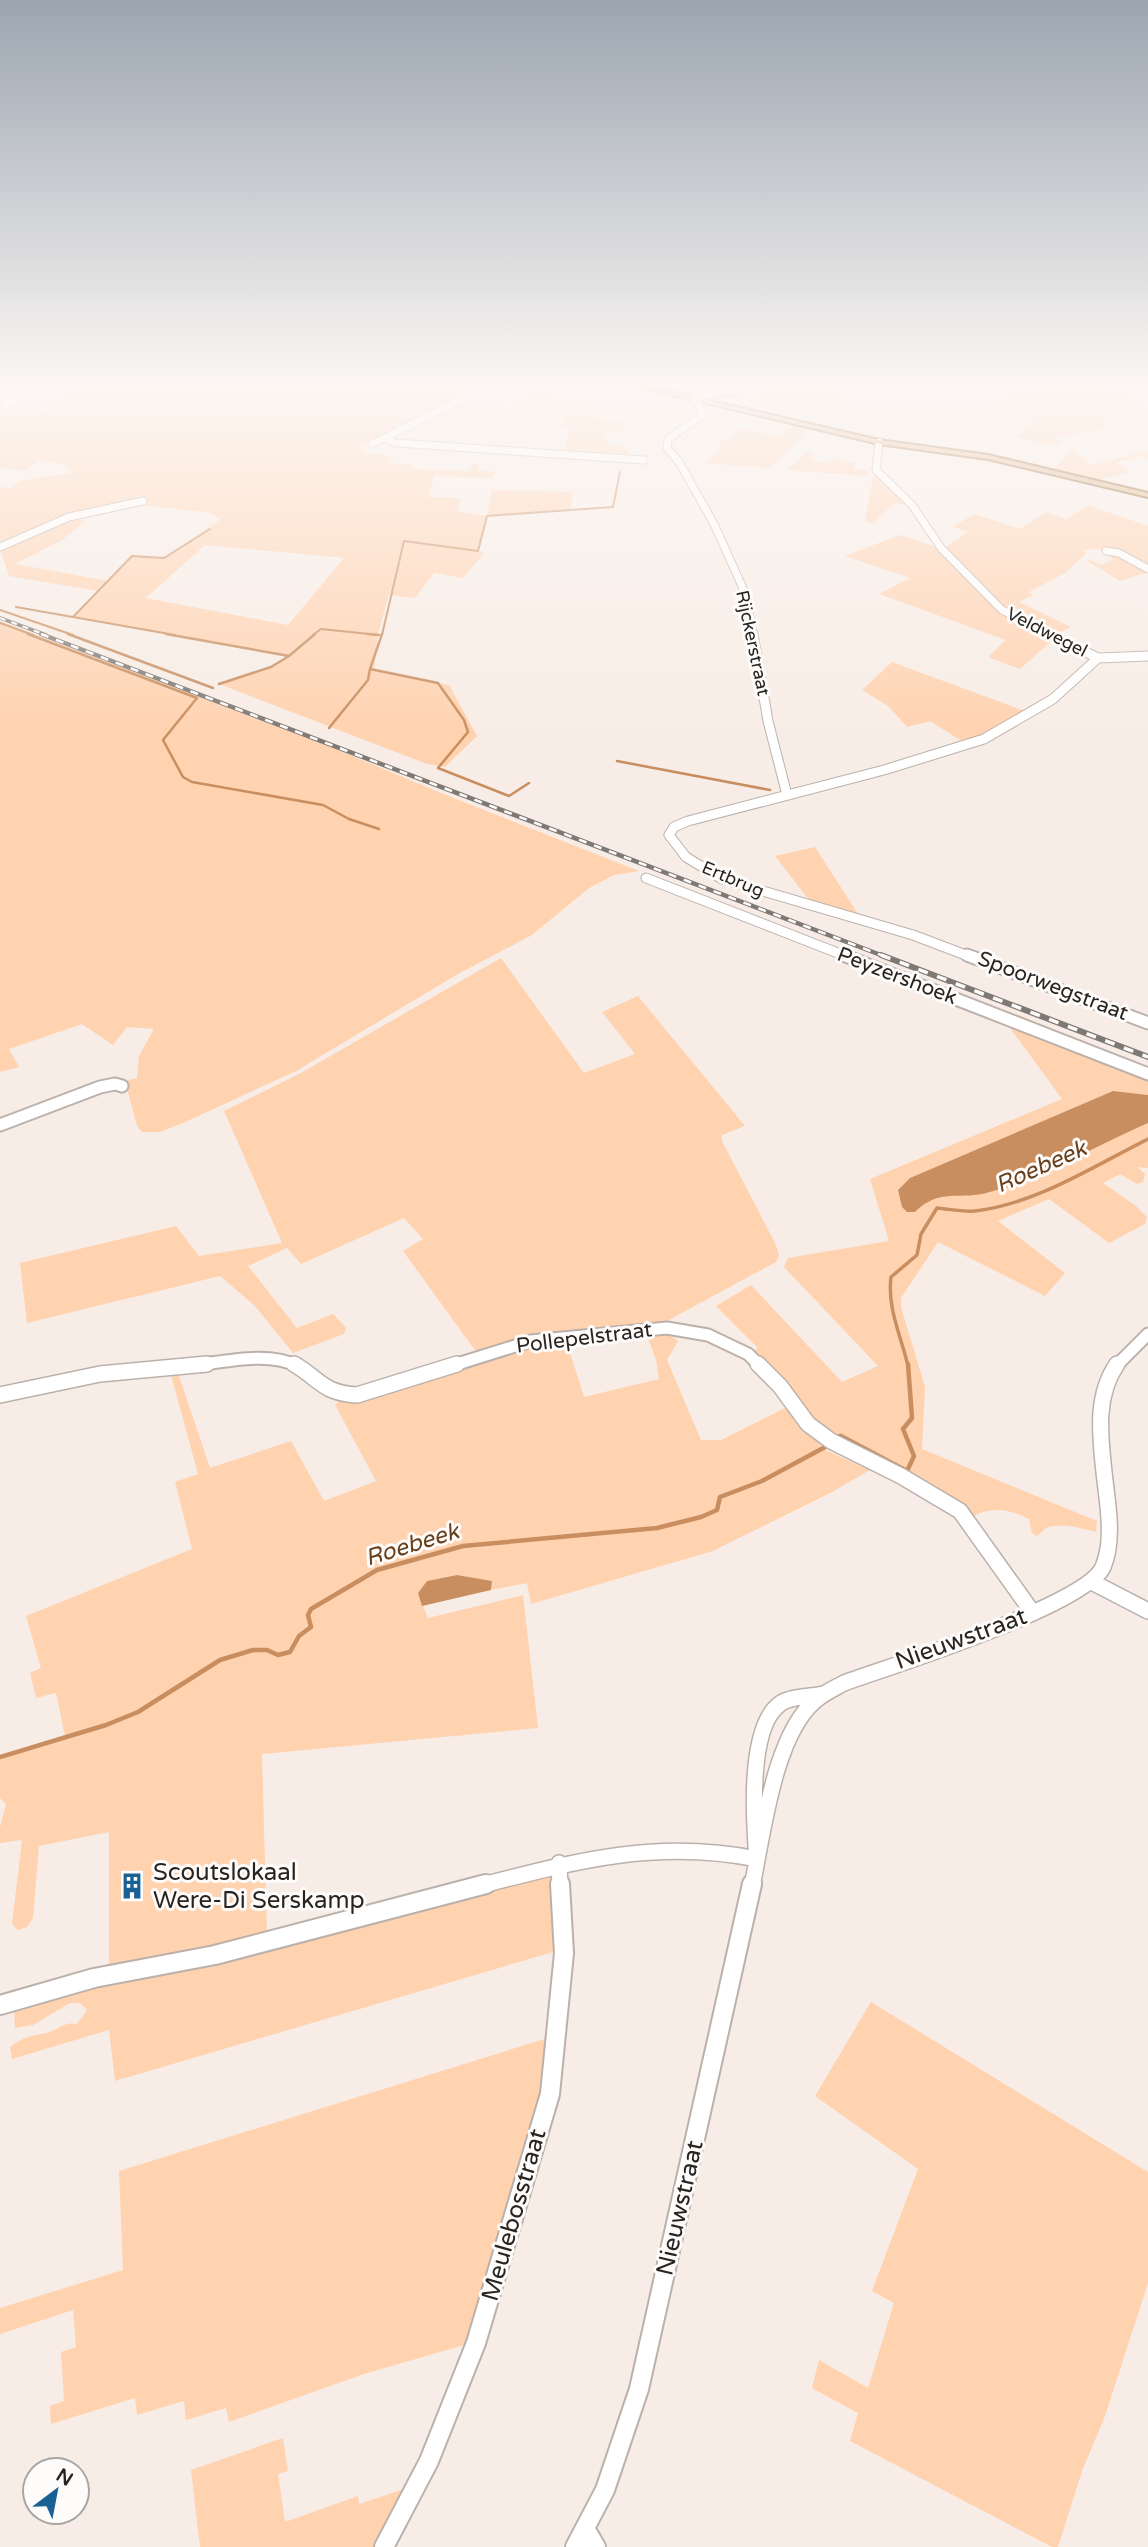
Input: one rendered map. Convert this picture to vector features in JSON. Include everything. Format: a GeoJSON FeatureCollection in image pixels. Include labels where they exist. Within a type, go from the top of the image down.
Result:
{"type":"FeatureCollection","features":[{"type":"Feature","properties":{"kind":"street"},"geometry":{"type":"LineString","coordinates":[[0,547],[69,517],[143,501]]}},
{"type":"Feature","properties":{"kind":"street","name":"Rijckerstraat"},"geometry":{"type":"LineString","coordinates":[[701,501],[746,595],[768,721],[788,795]]}},
{"type":"Feature","properties":{"kind":"street","name":"Veldwegel"},"geometry":{"type":"LineString","coordinates":[[908,501],[942,548],[1002,610],[1098,659]]}},
{"type":"Feature","properties":{"kind":"street"},"geometry":{"type":"LineString","coordinates":[[1106,551],[1119,553],[1148,569]]}},
{"type":"Feature","properties":{"kind":"street"},"geometry":{"type":"LineString","coordinates":[[896,767],[984,739],[1059,694],[1098,659],[1148,656]]}},
{"type":"Feature","properties":{"kind":"street","name":"Ertbrug"},"geometry":{"type":"LineString","coordinates":[[896,767],[688,821],[674,827],[669,835],[686,857],[722,879],[877,924],[958,951]]}},
{"type":"Feature","properties":{"kind":"street","name":"Peyzershoek"},"geometry":{"type":"LineString","coordinates":[[646,878],[1148,1074]]}},
{"type":"Feature","properties":{"kind":"street","name":"Spoorwegstraat"},"geometry":{"type":"LineString","coordinates":[[958,951],[1148,1023]]}},
{"type":"Feature","properties":{"kind":"street"},"geometry":{"type":"LineString","coordinates":[[0,1125],[100,1087],[115,1084],[122,1086]]}},
{"type":"Feature","properties":{"kind":"street","name":"Pollepelstraat"},"geometry":{"type":"LineString","coordinates":[[0,1395],[100,1374],[259,1359],[286,1360],[298,1366],[321,1386],[343,1394],[357,1395],[531,1341],[667,1328],[685,1330],[728,1342],[748,1354],[780,1386],[808,1424],[831,1441],[901,1476],[960,1511],[1033,1613]]}},
{"type":"Feature","properties":{"kind":"street"},"geometry":{"type":"LineString","coordinates":[[1148,1334],[1124,1353],[1113,1368],[1100,1403],[1101,1454],[1110,1538],[1108,1557],[1092,1582],[1148,1611]]}},
{"type":"Feature","properties":{"kind":"street","name":"Nieuwstraat"},"geometry":{"type":"LineString","coordinates":[[586,2541],[621,2451],[639,2389],[757,1859],[790,1733],[816,1700],[844,1683],[1033,1613],[1092,1582]]}},
{"type":"Feature","properties":{"kind":"street","name":"Nieuwstraat"},"geometry":{"type":"LineString","coordinates":[[757,1859],[754,1828],[758,1746],[772,1710],[780,1703],[828,1693]]}},
{"type":"Feature","properties":{"kind":"street"},"geometry":{"type":"LineString","coordinates":[[0,2005],[94,1978],[215,1955],[559,1863],[625,1852],[663,1850],[733,1853],[757,1859]]}},
{"type":"Feature","properties":{"kind":"street","name":"Meulebosstraat"},"geometry":{"type":"LineString","coordinates":[[384,2547],[429,2461],[476,2343],[550,2094],[564,1953],[559,1863]]}},
{"type":"Feature","properties":{"kind":"shaded area"},"geometry":{"type":"Polygon","coordinates":[[[0,501],[460,501],[456,511],[487,516],[478,551],[484,553],[463,578],[434,573],[415,598],[389,595],[378,633],[374,671],[449,685],[477,736],[445,767],[427,764],[219,684],[271,667],[288,656],[73,617],[98,591],[9,576],[0,548],[70,519],[85,521],[62,540],[15,564],[109,581],[132,556],[164,558],[220,520],[211,513],[133,504],[101,508],[67,516],[0,546],[0,501]],[[205,545],[146,598],[288,625],[344,558],[205,545]]]}},
{"type":"Feature","properties":{"kind":"shaded area"},"geometry":{"type":"Polygon","coordinates":[[[490,501],[571,501],[570,509],[487,516],[490,501]]]}},
{"type":"Feature","properties":{"kind":"shaded area"},"geometry":{"type":"Polygon","coordinates":[[[869,501],[904,501],[908,505],[895,503],[872,524],[865,521],[869,501]]]}},
{"type":"Feature","properties":{"kind":"shaded area"},"geometry":{"type":"Polygon","coordinates":[[[1088,505],[1148,526],[1148,572],[1120,581],[1087,561],[1102,565],[1113,559],[1099,549],[1082,550],[1087,553],[1065,573],[1029,592],[1034,595],[1019,602],[1071,627],[1055,635],[1003,609],[944,548],[968,532],[953,527],[974,514],[1020,529],[1046,512],[1066,519],[1088,505]]]}},
{"type":"Feature","properties":{"kind":"shaded area"},"geometry":{"type":"Polygon","coordinates":[[[900,535],[939,548],[998,610],[1055,638],[1020,669],[988,657],[1006,640],[879,594],[910,578],[845,556],[900,535]]]}},
{"type":"Feature","properties":{"kind":"shaded area"},"geometry":{"type":"Polygon","coordinates":[[[0,621],[312,739],[639,871],[614,875],[589,888],[532,935],[458,974],[296,1071],[183,1123],[160,1132],[142,1132],[137,1126],[125,1081],[137,1078],[139,1056],[154,1029],[127,1027],[113,1045],[82,1024],[9,1049],[19,1067],[0,1072],[0,621]]]}},
{"type":"Feature","properties":{"kind":"shaded area"},"geometry":{"type":"Polygon","coordinates":[[[892,662],[1025,711],[1000,727],[965,743],[930,721],[907,727],[888,706],[862,690],[892,662]]]}},
{"type":"Feature","properties":{"kind":"shaded area"},"geometry":{"type":"Polygon","coordinates":[[[815,847],[860,917],[813,905],[775,856],[815,847]]]}},
{"type":"Feature","properties":{"kind":"shaded area"},"geometry":{"type":"Polygon","coordinates":[[[501,958],[584,1073],[635,1054],[602,1012],[638,996],[745,1126],[722,1135],[722,1141],[775,1243],[779,1255],[776,1262],[665,1322],[477,1353],[403,1251],[423,1239],[404,1218],[301,1264],[287,1248],[248,1266],[297,1328],[333,1314],[346,1328],[344,1334],[293,1353],[255,1306],[220,1276],[27,1323],[20,1263],[176,1226],[199,1256],[282,1243],[224,1111],[299,1074],[501,958]]]}},
{"type":"Feature","properties":{"kind":"shaded area"},"geometry":{"type":"Polygon","coordinates":[[[1016,1014],[1148,1068],[1148,1095],[1113,1091],[910,1178],[898,1190],[902,1207],[907,1212],[915,1212],[927,1200],[936,1197],[987,1193],[1148,1123],[1148,1168],[1137,1167],[1145,1174],[1143,1182],[1137,1184],[1120,1174],[1103,1183],[1147,1217],[1145,1224],[1109,1243],[1049,1199],[998,1221],[1065,1273],[1045,1296],[938,1242],[901,1298],[901,1307],[925,1387],[922,1449],[1097,1521],[1096,1532],[1071,1526],[1057,1526],[1045,1529],[1037,1536],[1032,1533],[1029,1519],[1014,1513],[993,1510],[972,1517],[829,1435],[773,1370],[752,1352],[758,1348],[716,1306],[751,1285],[842,1382],[878,1366],[784,1267],[788,1258],[889,1241],[870,1179],[1062,1099],[1005,1021],[1016,1014]]]}},
{"type":"Feature","properties":{"kind":"shaded area"},"geometry":{"type":"Polygon","coordinates":[[[668,1334],[678,1341],[667,1360],[701,1440],[721,1440],[785,1408],[825,1450],[870,1470],[832,1492],[713,1551],[531,1604],[527,1583],[491,1590],[492,1581],[457,1575],[427,1581],[418,1593],[428,1618],[523,1595],[538,1728],[262,1754],[267,1936],[109,1971],[109,1832],[39,1846],[33,1918],[27,1927],[18,1930],[12,1924],[22,1840],[0,1843],[0,1827],[6,1804],[0,1798],[0,1756],[65,1736],[56,1693],[36,1698],[30,1673],[41,1668],[26,1616],[192,1549],[175,1482],[198,1474],[170,1371],[177,1370],[210,1468],[291,1441],[324,1501],[376,1481],[335,1405],[342,1399],[524,1348],[567,1343],[584,1397],[659,1379],[656,1360],[647,1335],[668,1334]]]}},
{"type":"Feature","properties":{"kind":"shaded area"},"geometry":{"type":"Polygon","coordinates":[[[552,1870],[560,1950],[115,2081],[109,2030],[12,2059],[10,2047],[15,2043],[64,2025],[77,2024],[87,2010],[80,2003],[70,2003],[33,2025],[15,2028],[14,2008],[552,1870]]]}},
{"type":"Feature","properties":{"kind":"shaded area"},"geometry":{"type":"Polygon","coordinates":[[[871,2002],[1148,2172],[1148,2283],[1105,2416],[1082,2471],[1058,2547],[1052,2547],[850,2441],[858,2413],[812,2388],[819,2360],[868,2388],[894,2303],[872,2291],[918,2169],[815,2096],[871,2002]]]}},
{"type":"Feature","properties":{"kind":"shaded area"},"geometry":{"type":"Polygon","coordinates":[[[551,2037],[543,2100],[471,2343],[364,2374],[229,2422],[226,2408],[186,2420],[184,2401],[137,2415],[135,2398],[51,2424],[50,2406],[64,2401],[61,2352],[76,2347],[73,2310],[0,2334],[0,2308],[123,2270],[119,2171],[551,2037]]]}},
{"type":"Feature","properties":{"kind":"shaded area"},"geometry":{"type":"Polygon","coordinates":[[[283,2438],[288,2471],[278,2474],[285,2522],[358,2496],[359,2504],[410,2487],[378,2547],[200,2547],[191,2470],[283,2438]]]}},
{"type":"Feature","properties":{"kind":"water"},"geometry":{"type":"Polygon","coordinates":[[[1113,1091],[1148,1095],[1148,1123],[1011,1185],[979,1194],[942,1197],[924,1204],[915,1212],[907,1212],[902,1207],[898,1190],[910,1178],[1113,1091]]]}},
{"type":"Feature","properties":{"kind":"water"},"geometry":{"type":"Polygon","coordinates":[[[457,1575],[492,1581],[491,1590],[422,1606],[418,1593],[427,1581],[457,1575]]]}},
{"type":"Feature","properties":{"kind":"waterway"},"geometry":{"type":"LineString","coordinates":[[382,635],[404,541],[478,551],[487,516],[613,507],[614,501]]}},
{"type":"Feature","properties":{"kind":"waterway"},"geometry":{"type":"LineString","coordinates":[[73,617],[132,556],[164,558],[210,529]]}},
{"type":"Feature","properties":{"kind":"waterway"},"geometry":{"type":"LineString","coordinates":[[16,607],[73,617]]}},
{"type":"Feature","properties":{"kind":"waterway"},"geometry":{"type":"LineString","coordinates":[[0,610],[73,635]]}},
{"type":"Feature","properties":{"kind":"waterway"},"geometry":{"type":"LineString","coordinates":[[73,617],[175,635]]}},
{"type":"Feature","properties":{"kind":"waterway"},"geometry":{"type":"LineString","coordinates":[[0,623],[33,635]]}},
{"type":"Feature","properties":{"kind":"waterway"},"geometry":{"type":"LineString","coordinates":[[313,635],[321,629],[379,635],[367,634]]}},
{"type":"Feature","properties":{"kind":"waterway"},"geometry":{"type":"LineString","coordinates":[[28,634],[197,698],[163,740],[183,777],[192,782],[323,805],[349,819],[379,829]]}},
{"type":"Feature","properties":{"kind":"waterway"},"geometry":{"type":"LineString","coordinates":[[68,634],[213,688]]}},
{"type":"Feature","properties":{"kind":"waterway"},"geometry":{"type":"LineString","coordinates":[[166,634],[289,656]]}},
{"type":"Feature","properties":{"kind":"waterway"},"geometry":{"type":"LineString","coordinates":[[289,656],[315,634]]}},
{"type":"Feature","properties":{"kind":"waterway"},"geometry":{"type":"LineString","coordinates":[[370,669],[382,634]]}},
{"type":"Feature","properties":{"kind":"waterway"},"geometry":{"type":"LineString","coordinates":[[219,684],[271,667],[289,656]]}},
{"type":"Feature","properties":{"kind":"waterway"},"geometry":{"type":"LineString","coordinates":[[329,728],[368,680],[370,669]]}},
{"type":"Feature","properties":{"kind":"waterway"},"geometry":{"type":"LineString","coordinates":[[370,669],[438,683],[464,720],[468,732],[438,768],[509,796],[529,783]]}},
{"type":"Feature","properties":{"kind":"waterway"},"geometry":{"type":"LineString","coordinates":[[617,761],[770,790]]}},
{"type":"Feature","properties":{"kind":"waterway","name":"Roebeek"},"geometry":{"type":"LineString","coordinates":[[908,1366],[893,1311],[891,1277],[917,1255],[921,1234],[937,1208],[975,1211],[1020,1201],[1148,1139]]}},
{"type":"Feature","properties":{"kind":"waterway","name":"Roebeek"},"geometry":{"type":"LineString","coordinates":[[836,1437],[841,1436],[907,1471],[914,1456],[903,1429],[912,1418],[908,1364]]}},
{"type":"Feature","properties":{"kind":"waterway","name":"Roebeek"},"geometry":{"type":"LineString","coordinates":[[0,1757],[106,1725],[138,1712],[220,1660],[253,1650],[267,1650],[278,1655],[290,1652],[299,1636],[311,1627],[308,1615],[311,1609],[377,1570],[463,1546],[657,1528],[701,1517],[717,1510],[720,1497],[762,1481],[827,1446]]}},
{"type":"Feature","properties":{"kind":"railway"},"geometry":{"type":"LineString","coordinates":[[0,618],[46,635]]}},
{"type":"Feature","properties":{"kind":"railway"},"geometry":{"type":"LineString","coordinates":[[41,634],[886,957]]}},
{"type":"Feature","properties":{"kind":"railway"},"geometry":{"type":"LineString","coordinates":[[881,955],[1148,1057]]}},
{"type":"Feature","properties":{"kind":"place","name":"Scoutslokaal Were-Di Serskamp"},"geometry":{"type":"Point","coordinates":[132,1886]}}]}
